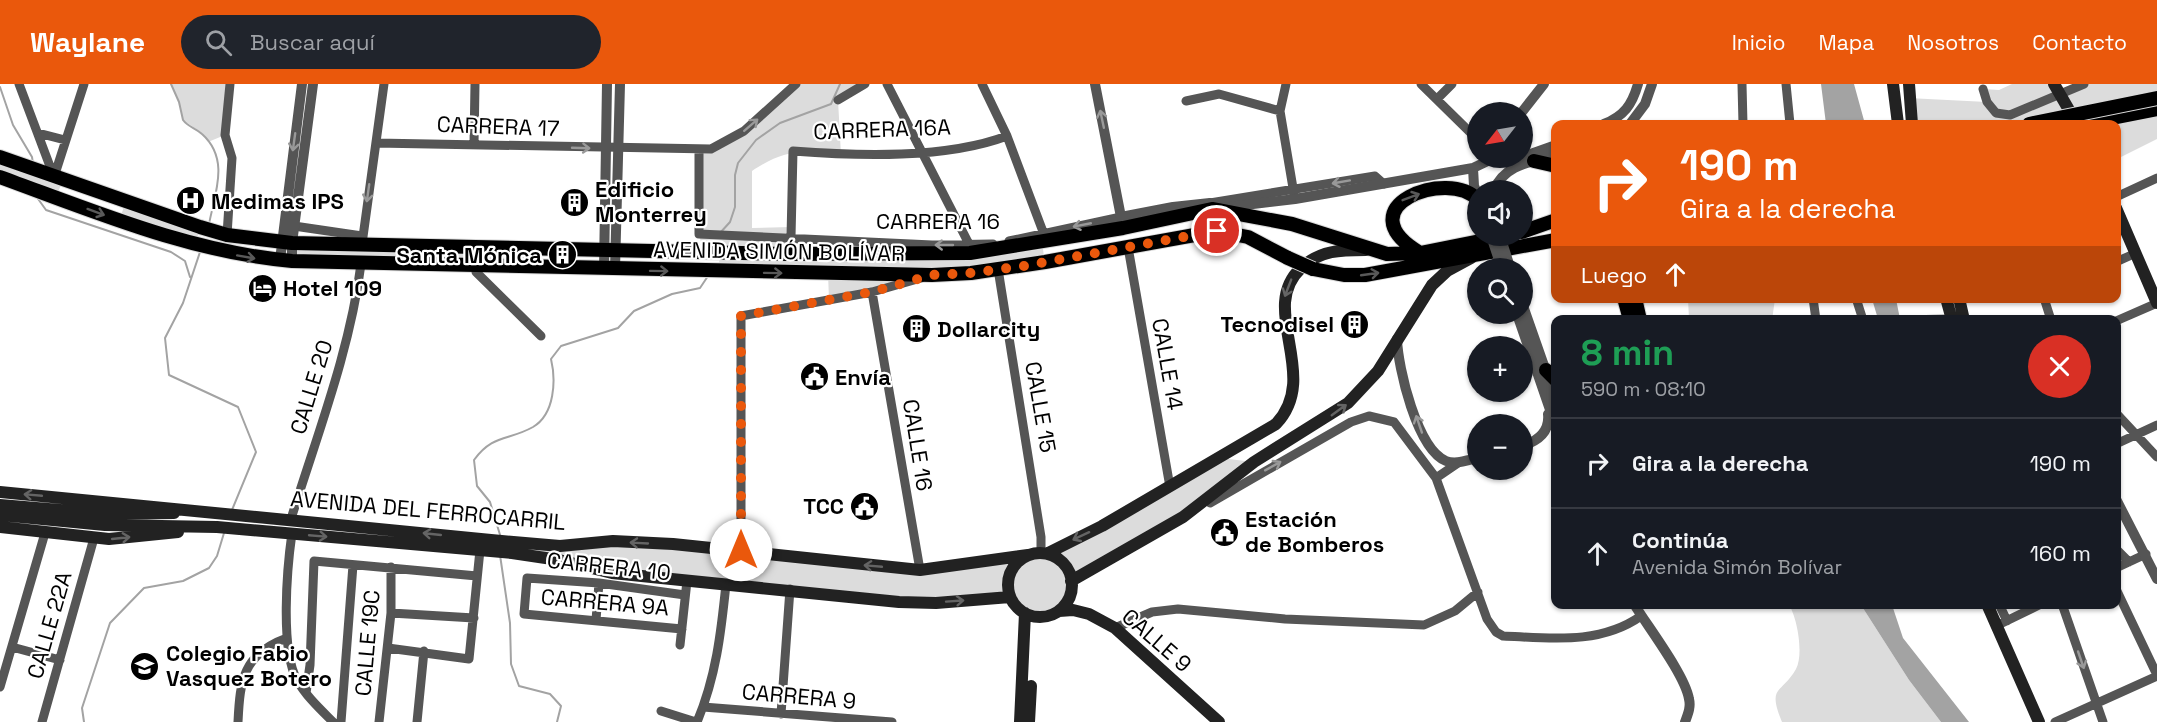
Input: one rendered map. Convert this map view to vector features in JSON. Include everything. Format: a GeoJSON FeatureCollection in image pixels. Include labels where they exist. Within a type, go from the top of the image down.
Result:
{"type":"FeatureCollection","features":[{"type":"Feature","properties":{"kind":"main road"},"geometry":{"type":"LineString","coordinates":[[1893,84],[1898,120]]}},
{"type":"Feature","properties":{"kind":"main road"},"geometry":{"type":"LineString","coordinates":[[1909,84],[1912,120]]}},
{"type":"Feature","properties":{"kind":"main road"},"geometry":{"type":"LineString","coordinates":[[2057,90],[2076,120]]}},
{"type":"Feature","properties":{"kind":"main road"},"geometry":{"type":"LineString","coordinates":[[2049,120],[2157,98]]}},
{"type":"Feature","properties":{"kind":"main road"},"geometry":{"type":"LineString","coordinates":[[2102,120],[2157,109]]}},
{"type":"Feature","properties":{"kind":"main road","name":"AVENIDA SIMÓN BOLÍVAR"},"geometry":{"type":"LineString","coordinates":[[0,157],[200,227],[221,233],[286,242],[362,240],[787,254],[970,254],[1045,237],[1211,206],[1292,224],[1387,254],[1420,253],[1467,244]]}},
{"type":"Feature","properties":{"kind":"main road"},"geometry":{"type":"LineString","coordinates":[[1533,161],[1551,165]]}},
{"type":"Feature","properties":{"kind":"main road","name":"AVENIDA SIMÓN BOLÍVAR"},"geometry":{"type":"LineString","coordinates":[[0,177],[194,246],[286,261],[702,272],[932,275],[998,269],[1207,232],[1227,231],[1248,237],[1313,269],[1344,275],[1365,275],[1551,241]]}},
{"type":"Feature","properties":{"kind":"main road"},"geometry":{"type":"LineString","coordinates":[[1420,253],[1402,242],[1393,230],[1392,212],[1400,202],[1411,196],[1449,188],[1467,191]]}},
{"type":"Feature","properties":{"kind":"main road"},"geometry":{"type":"LineString","coordinates":[[2121,219],[2157,303]]}},
{"type":"Feature","properties":{"kind":"main road"},"geometry":{"type":"LineString","coordinates":[[1533,228],[1551,222]]}},
{"type":"Feature","properties":{"kind":"main road"},"geometry":{"type":"LineString","coordinates":[[1533,230],[1551,226]]}},
{"type":"Feature","properties":{"kind":"main road"},"geometry":{"type":"LineString","coordinates":[[1044,553],[1065,566],[1071,580],[1066,602],[1059,611],[1042,617],[1029,615],[1011,597],[1009,576],[1016,563],[1028,555],[1044,553],[1170,487],[1268,430],[1282,418],[1290,402],[1294,370],[1284,302],[1288,286],[1296,273],[1313,259],[1333,251],[1373,251]]}},
{"type":"Feature","properties":{"kind":"main road"},"geometry":{"type":"LineString","coordinates":[[1071,580],[1183,517],[1254,462],[1348,403],[1378,372],[1438,277],[1478,256]]}},
{"type":"Feature","properties":{"kind":"main road"},"geometry":{"type":"LineString","coordinates":[[0,492],[196,510]]}},
{"type":"Feature","properties":{"kind":"main road"},"geometry":{"type":"LineString","coordinates":[[0,505],[106,519],[196,510]]}},
{"type":"Feature","properties":{"kind":"main road","name":"AVENIDA DEL FERROCARRIL"},"geometry":{"type":"LineString","coordinates":[[196,510],[291,519],[486,547]]}},
{"type":"Feature","properties":{"kind":"main road"},"geometry":{"type":"LineString","coordinates":[[0,515],[106,519],[196,526]]}},
{"type":"Feature","properties":{"kind":"main road"},"geometry":{"type":"LineString","coordinates":[[0,527],[94,538],[179,532],[196,526]]}},
{"type":"Feature","properties":{"kind":"main road","name":"AVENIDA DEL FERROCARRIL"},"geometry":{"type":"LineString","coordinates":[[196,526],[486,547],[560,546],[613,541],[741,550],[920,570],[1028,555]]}},
{"type":"Feature","properties":{"kind":"main road","name":"AVENIDA DEL FERROCARRIL"},"geometry":{"type":"LineString","coordinates":[[513,547],[612,573],[687,581],[790,589],[899,602],[936,603],[1011,597]]}},
{"type":"Feature","properties":{"kind":"main road"},"geometry":{"type":"LineString","coordinates":[[1991,609],[2003,623],[2039,722]]}},
{"type":"Feature","properties":{"kind":"main road","name":"CALLE 9"},"geometry":{"type":"LineString","coordinates":[[1059,611],[1073,610],[1089,614],[1115,628],[1219,722]]}},
{"type":"Feature","properties":{"kind":"main road"},"geometry":{"type":"LineString","coordinates":[[1020,722],[1029,615]]}},
{"type":"Feature","properties":{"kind":"main road"},"geometry":{"type":"LineString","coordinates":[[1029,615],[1029,722]]}},
{"type":"Feature","properties":{"kind":"street"},"geometry":{"type":"LineString","coordinates":[[19,84],[38,133],[49,175]]}},
{"type":"Feature","properties":{"kind":"street"},"geometry":{"type":"LineString","coordinates":[[49,175],[65,140],[84,84]]}},
{"type":"Feature","properties":{"kind":"street"},"geometry":{"type":"LineString","coordinates":[[221,233],[232,158],[225,135],[231,84]]}},
{"type":"Feature","properties":{"kind":"street"},"geometry":{"type":"LineString","coordinates":[[286,261],[302,84]]}},
{"type":"Feature","properties":{"kind":"street"},"geometry":{"type":"LineString","coordinates":[[286,242],[294,226],[313,84]]}},
{"type":"Feature","properties":{"kind":"street"},"geometry":{"type":"LineString","coordinates":[[294,226],[362,240],[384,84]]}},
{"type":"Feature","properties":{"kind":"street"},"geometry":{"type":"LineString","coordinates":[[474,144],[475,84]]}},
{"type":"Feature","properties":{"kind":"street"},"geometry":{"type":"LineString","coordinates":[[608,84],[614,149]]}},
{"type":"Feature","properties":{"kind":"street"},"geometry":{"type":"LineString","coordinates":[[610,269],[614,149],[620,84]]}},
{"type":"Feature","properties":{"kind":"street","name":"CARRERA 17"},"geometry":{"type":"LineString","coordinates":[[376,142],[699,150],[721,145],[744,131],[796,84]]}},
{"type":"Feature","properties":{"kind":"street"},"geometry":{"type":"LineString","coordinates":[[838,100],[865,84]]}},
{"type":"Feature","properties":{"kind":"street"},"geometry":{"type":"LineString","coordinates":[[887,84],[969,244]]}},
{"type":"Feature","properties":{"kind":"street"},"geometry":{"type":"LineString","coordinates":[[982,84],[1007,136],[1045,237]]}},
{"type":"Feature","properties":{"kind":"street"},"geometry":{"type":"LineString","coordinates":[[1095,84],[1121,217]]}},
{"type":"Feature","properties":{"kind":"street"},"geometry":{"type":"LineString","coordinates":[[1286,84],[1280,111],[1294,195]]}},
{"type":"Feature","properties":{"kind":"street"},"geometry":{"type":"LineString","coordinates":[[1421,84],[1467,130]]}},
{"type":"Feature","properties":{"kind":"street"},"geometry":{"type":"LineString","coordinates":[[1437,99],[1452,84]]}},
{"type":"Feature","properties":{"kind":"street"},"geometry":{"type":"LineString","coordinates":[[1530,102],[1544,84]]}},
{"type":"Feature","properties":{"kind":"street"},"geometry":{"type":"LineString","coordinates":[[1611,120],[1625,112],[1634,99],[1638,84]]}},
{"type":"Feature","properties":{"kind":"street"},"geometry":{"type":"LineString","coordinates":[[1633,120],[1641,111],[1652,84]]}},
{"type":"Feature","properties":{"kind":"street"},"geometry":{"type":"LineString","coordinates":[[1742,84],[1743,120]]}},
{"type":"Feature","properties":{"kind":"street"},"geometry":{"type":"LineString","coordinates":[[1786,84],[1790,120]]}},
{"type":"Feature","properties":{"kind":"street"},"geometry":{"type":"LineString","coordinates":[[1984,87],[1983,102],[1996,112],[2010,115],[2057,90],[2084,84]]}},
{"type":"Feature","properties":{"kind":"street"},"geometry":{"type":"LineString","coordinates":[[1186,101],[1219,94],[1280,111]]}},
{"type":"Feature","properties":{"kind":"street"},"geometry":{"type":"LineString","coordinates":[[38,133],[65,140]]}},
{"type":"Feature","properties":{"kind":"street","name":"CARRERA 16A"},"geometry":{"type":"LineString","coordinates":[[792,232],[793,151],[841,155],[921,152],[994,141],[1007,136]]}},
{"type":"Feature","properties":{"kind":"street"},"geometry":{"type":"LineString","coordinates":[[1533,155],[1551,147]]}},
{"type":"Feature","properties":{"kind":"street","name":"CARRERA 16"},"geometry":{"type":"LineString","coordinates":[[699,150],[703,234],[792,232],[969,244],[993,244],[1045,237],[1121,217],[1173,207],[1211,206],[1384,184],[1473,168]]}},
{"type":"Feature","properties":{"kind":"street"},"geometry":{"type":"LineString","coordinates":[[1533,158],[1551,156]]}},
{"type":"Feature","properties":{"kind":"street"},"geometry":{"type":"LineString","coordinates":[[1473,168],[1474,180]]}},
{"type":"Feature","properties":{"kind":"street"},"geometry":{"type":"LineString","coordinates":[[1500,180],[1513,168]]}},
{"type":"Feature","properties":{"kind":"street"},"geometry":{"type":"LineString","coordinates":[[2121,195],[2157,178]]}},
{"type":"Feature","properties":{"kind":"street"},"geometry":{"type":"LineString","coordinates":[[787,254],[792,232]]}},
{"type":"Feature","properties":{"kind":"street","name":"CALLE 14"},"geometry":{"type":"LineString","coordinates":[[1128,247],[1170,487]]}},
{"type":"Feature","properties":{"kind":"street"},"geometry":{"type":"LineString","coordinates":[[2121,260],[2136,253]]}},
{"type":"Feature","properties":{"kind":"street","name":"CALLE 20"},"geometry":{"type":"LineString","coordinates":[[291,519],[331,394],[355,303],[361,264]]}},
{"type":"Feature","properties":{"kind":"street"},"geometry":{"type":"LineString","coordinates":[[477,266],[476,272],[541,336]]}},
{"type":"Feature","properties":{"kind":"street","name":"CALLE 15"},"geometry":{"type":"LineString","coordinates":[[998,269],[1044,553]]}},
{"type":"Feature","properties":{"kind":"street"},"geometry":{"type":"LineString","coordinates":[[741,550],[741,316],[872,292],[932,275]]}},
{"type":"Feature","properties":{"kind":"street","name":"CALLE 16"},"geometry":{"type":"LineString","coordinates":[[872,292],[920,570]]}},
{"type":"Feature","properties":{"kind":"street"},"geometry":{"type":"LineString","coordinates":[[2121,319],[2157,303]]}},
{"type":"Feature","properties":{"kind":"street"},"geometry":{"type":"LineString","coordinates":[[1521,324],[1551,404]]}},
{"type":"Feature","properties":{"kind":"street"},"geometry":{"type":"LineString","coordinates":[[1530,324],[1551,375],[1549,418],[1543,434],[1533,442]]}},
{"type":"Feature","properties":{"kind":"street"},"geometry":{"type":"LineString","coordinates":[[1397,339],[1401,374],[1425,441],[1439,456],[1458,463]]}},
{"type":"Feature","properties":{"kind":"street"},"geometry":{"type":"LineString","coordinates":[[1183,517],[1351,422],[1369,416],[1383,418],[1399,426],[1436,478],[1487,619],[1496,632],[1503,636],[1578,639],[1627,626],[1641,616]]}},
{"type":"Feature","properties":{"kind":"street"},"geometry":{"type":"LineString","coordinates":[[2121,418],[2157,457]]}},
{"type":"Feature","properties":{"kind":"street"},"geometry":{"type":"LineString","coordinates":[[2121,442],[2157,425]]}},
{"type":"Feature","properties":{"kind":"street"},"geometry":{"type":"LineString","coordinates":[[1436,478],[1458,463],[1467,461]]}},
{"type":"Feature","properties":{"kind":"street"},"geometry":{"type":"LineString","coordinates":[[2121,508],[2157,579]]}},
{"type":"Feature","properties":{"kind":"street"},"geometry":{"type":"LineString","coordinates":[[0,687],[45,533]]}},
{"type":"Feature","properties":{"kind":"street"},"geometry":{"type":"LineString","coordinates":[[292,533],[287,638],[296,678],[306,693],[333,722]]}},
{"type":"Feature","properties":{"kind":"street","name":"CALLE 22A"},"geometry":{"type":"LineString","coordinates":[[42,722],[94,538]]}},
{"type":"Feature","properties":{"kind":"street"},"geometry":{"type":"LineString","coordinates":[[388,648],[469,658],[477,576],[486,547]]}},
{"type":"Feature","properties":{"kind":"street"},"geometry":{"type":"LineString","coordinates":[[2121,554],[2128,562]]}},
{"type":"Feature","properties":{"kind":"street"},"geometry":{"type":"LineString","coordinates":[[2121,566],[2146,554]]}},
{"type":"Feature","properties":{"kind":"street"},"geometry":{"type":"LineString","coordinates":[[306,693],[310,665],[314,561],[477,576]]}},
{"type":"Feature","properties":{"kind":"street"},"geometry":{"type":"LineString","coordinates":[[341,722],[353,565]]}},
{"type":"Feature","properties":{"kind":"street","name":"CALLE 19C"},"geometry":{"type":"LineString","coordinates":[[379,722],[391,613],[391,567]]}},
{"type":"Feature","properties":{"kind":"street","name":"CARRERA 10"},"geometry":{"type":"LineString","coordinates":[[524,614],[527,578],[599,583],[685,595]]}},
{"type":"Feature","properties":{"kind":"street"},"geometry":{"type":"LineString","coordinates":[[681,645],[687,581]]}},
{"type":"Feature","properties":{"kind":"street"},"geometry":{"type":"LineString","coordinates":[[596,620],[599,583]]}},
{"type":"Feature","properties":{"kind":"street"},"geometry":{"type":"LineString","coordinates":[[661,711],[697,722],[719,650],[726,584]]}},
{"type":"Feature","properties":{"kind":"street"},"geometry":{"type":"LineString","coordinates":[[781,714],[790,589]]}},
{"type":"Feature","properties":{"kind":"street"},"geometry":{"type":"LineString","coordinates":[[1115,628],[1152,612],[1178,609],[1285,619],[1424,625],[1455,611],[1478,592]]}},
{"type":"Feature","properties":{"kind":"street"},"geometry":{"type":"LineString","coordinates":[[2055,722],[2157,675],[2121,599]]}},
{"type":"Feature","properties":{"kind":"street"},"geometry":{"type":"LineString","coordinates":[[1637,609],[1680,677],[1689,696],[1686,718]]}},
{"type":"Feature","properties":{"kind":"street"},"geometry":{"type":"LineString","coordinates":[[2000,609],[2003,623],[2031,609]]}},
{"type":"Feature","properties":{"kind":"street"},"geometry":{"type":"LineString","coordinates":[[2064,609],[2103,722]]}},
{"type":"Feature","properties":{"kind":"street"},"geometry":{"type":"LineString","coordinates":[[391,613],[474,618]]}},
{"type":"Feature","properties":{"kind":"street","name":"CARRERA 9A"},"geometry":{"type":"LineString","coordinates":[[524,614],[682,629]]}},
{"type":"Feature","properties":{"kind":"street"},"geometry":{"type":"LineString","coordinates":[[238,722],[240,687],[246,668],[258,654],[274,642],[287,638]]}},
{"type":"Feature","properties":{"kind":"street"},"geometry":{"type":"LineString","coordinates":[[12,647],[60,660]]}},
{"type":"Feature","properties":{"kind":"street"},"geometry":{"type":"LineString","coordinates":[[417,722],[424,651]]}},
{"type":"Feature","properties":{"kind":"street","name":"CARRERA 9"},"geometry":{"type":"LineString","coordinates":[[703,707],[892,722]]}},
{"type":"Feature","properties":{"kind":"shaded area"},"geometry":{"type":"Polygon","coordinates":[[[171,84],[230,84],[225,135],[208,142],[202,133],[183,120],[179,102],[171,84]]]}},
{"type":"Feature","properties":{"kind":"shaded area"},"geometry":{"type":"Polygon","coordinates":[[[796,84],[865,84],[838,100],[841,155],[795,153],[775,158],[752,171],[752,228],[792,227],[787,254],[703,251],[699,234],[699,150],[721,145],[796,84]]]}},
{"type":"Feature","properties":{"kind":"shaded area"},"geometry":{"type":"Polygon","coordinates":[[[1821,84],[1854,84],[1864,120],[1826,120],[1821,84]]]}},
{"type":"Feature","properties":{"kind":"shaded area"},"geometry":{"type":"Polygon","coordinates":[[[2012,84],[2054,84],[2060,95],[2084,84],[2157,84],[2157,139],[2121,157],[2121,120],[1911,120],[1908,98],[1987,102],[1983,89],[1999,90],[2012,84]]]}},
{"type":"Feature","properties":{"kind":"shaded area"},"geometry":{"type":"Polygon","coordinates":[[[0,162],[61,184],[58,193],[0,171],[0,162]]]}},
{"type":"Feature","properties":{"kind":"shaded area"},"geometry":{"type":"Polygon","coordinates":[[[124,207],[199,232],[196,241],[121,215],[124,207]]]}},
{"type":"Feature","properties":{"kind":"shaded area"},"geometry":{"type":"Polygon","coordinates":[[[292,247],[527,253],[527,262],[292,257],[292,247]]]}},
{"type":"Feature","properties":{"kind":"shaded area"},"geometry":{"type":"Polygon","coordinates":[[[1043,249],[1044,257],[971,267],[718,269],[720,256],[995,256],[1043,249]]]}},
{"type":"Feature","properties":{"kind":"shaded area"},"geometry":{"type":"Polygon","coordinates":[[[828,273],[932,275],[829,300],[828,273]]]}},
{"type":"Feature","properties":{"kind":"shaded area"},"geometry":{"type":"Polygon","coordinates":[[[1688,303],[1774,303],[1773,315],[1689,315],[1688,303]]]}},
{"type":"Feature","properties":{"kind":"shaded area"},"geometry":{"type":"Polygon","coordinates":[[[1873,303],[1897,303],[1899,315],[1877,315],[1873,303]]]}},
{"type":"Feature","properties":{"kind":"shaded area"},"geometry":{"type":"Polygon","coordinates":[[[1220,458],[1254,462],[1183,517],[1071,580],[1069,593],[1063,603],[1047,616],[1038,617],[1028,614],[1018,608],[1010,597],[936,603],[612,573],[528,550],[528,547],[593,543],[919,570],[1041,553],[1220,458]]]}},
{"type":"Feature","properties":{"kind":"shaded area"},"geometry":{"type":"Polygon","coordinates":[[[1791,609],[1864,609],[1909,680],[1941,722],[1782,722],[1776,696],[1796,669],[1799,654],[1797,627],[1791,609]]]}},
{"type":"Feature","properties":{"kind":"shaded area"},"geometry":{"type":"Polygon","coordinates":[[[1864,609],[1893,609],[1903,638],[1969,722],[1941,722],[1909,680],[1864,609]]]}},
{"type":"Feature","properties":{"kind":"waterway"},"geometry":{"type":"LineString","coordinates":[[171,84],[179,102],[183,120],[202,134],[216,154],[217,188],[209,224]]}},
{"type":"Feature","properties":{"kind":"waterway"},"geometry":{"type":"LineString","coordinates":[[720,233],[730,222],[735,207],[735,175],[738,163],[756,140],[780,123],[831,104],[840,84]]}},
{"type":"Feature","properties":{"kind":"waterway"},"geometry":{"type":"LineString","coordinates":[[0,87],[13,125],[32,157],[33,164]]}},
{"type":"Feature","properties":{"kind":"waterway"},"geometry":{"type":"LineString","coordinates":[[36,196],[46,210],[171,252],[185,261],[190,277]]}},
{"type":"Feature","properties":{"kind":"waterway"},"geometry":{"type":"LineString","coordinates":[[201,249],[183,303],[165,338],[169,375],[238,407],[256,452],[232,510]]}},
{"type":"Feature","properties":{"kind":"waterway"},"geometry":{"type":"LineString","coordinates":[[501,538],[490,502],[477,486],[474,460],[494,442],[533,427],[546,414],[553,386],[551,359],[561,346],[618,328],[634,311],[672,294],[700,288],[708,276]]}},
{"type":"Feature","properties":{"kind":"waterway"},"geometry":{"type":"LineString","coordinates":[[84,722],[82,708],[110,623],[144,588],[183,581],[209,568],[217,556],[224,533]]}},
{"type":"Feature","properties":{"kind":"waterway"},"geometry":{"type":"LineString","coordinates":[[500,555],[510,623],[511,664],[519,686],[550,694],[561,706],[557,722]]}},
{"type":"Feature","properties":{"kind":"place","name":"Medimas IPS"},"geometry":{"type":"Point","coordinates":[190,201]}},
{"type":"Feature","properties":{"kind":"place","name":"Edificio Monterrey"},"geometry":{"type":"Point","coordinates":[574,202]}},
{"type":"Feature","properties":{"kind":"place","name":"Santa Mónica"},"geometry":{"type":"Point","coordinates":[563,255]}},
{"type":"Feature","properties":{"kind":"place","name":"Hotel 109"},"geometry":{"type":"Point","coordinates":[262,288]}},
{"type":"Feature","properties":{"kind":"place","name":"Tecnodisel"},"geometry":{"type":"Point","coordinates":[1355,324]}},
{"type":"Feature","properties":{"kind":"place","name":"Dollarcity"},"geometry":{"type":"Point","coordinates":[916,329]}},
{"type":"Feature","properties":{"kind":"place","name":"Envía"},"geometry":{"type":"Point","coordinates":[814,377]}},
{"type":"Feature","properties":{"kind":"place","name":"TCC"},"geometry":{"type":"Point","coordinates":[865,506]}},
{"type":"Feature","properties":{"kind":"place","name":"Estación de Bomberos"},"geometry":{"type":"Point","coordinates":[1224,532]}},
{"type":"Feature","properties":{"kind":"place","name":"Colegio Fabio Vasquez Botero"},"geometry":{"type":"Point","coordinates":[145,666]}},
{"type":"Feature","properties":{"kind":"route"},"geometry":{"type":"LineString","coordinates":[[741,550],[741,316],[872,292],[932,275],[971,273],[1024,266],[1217,231]]}}]}
